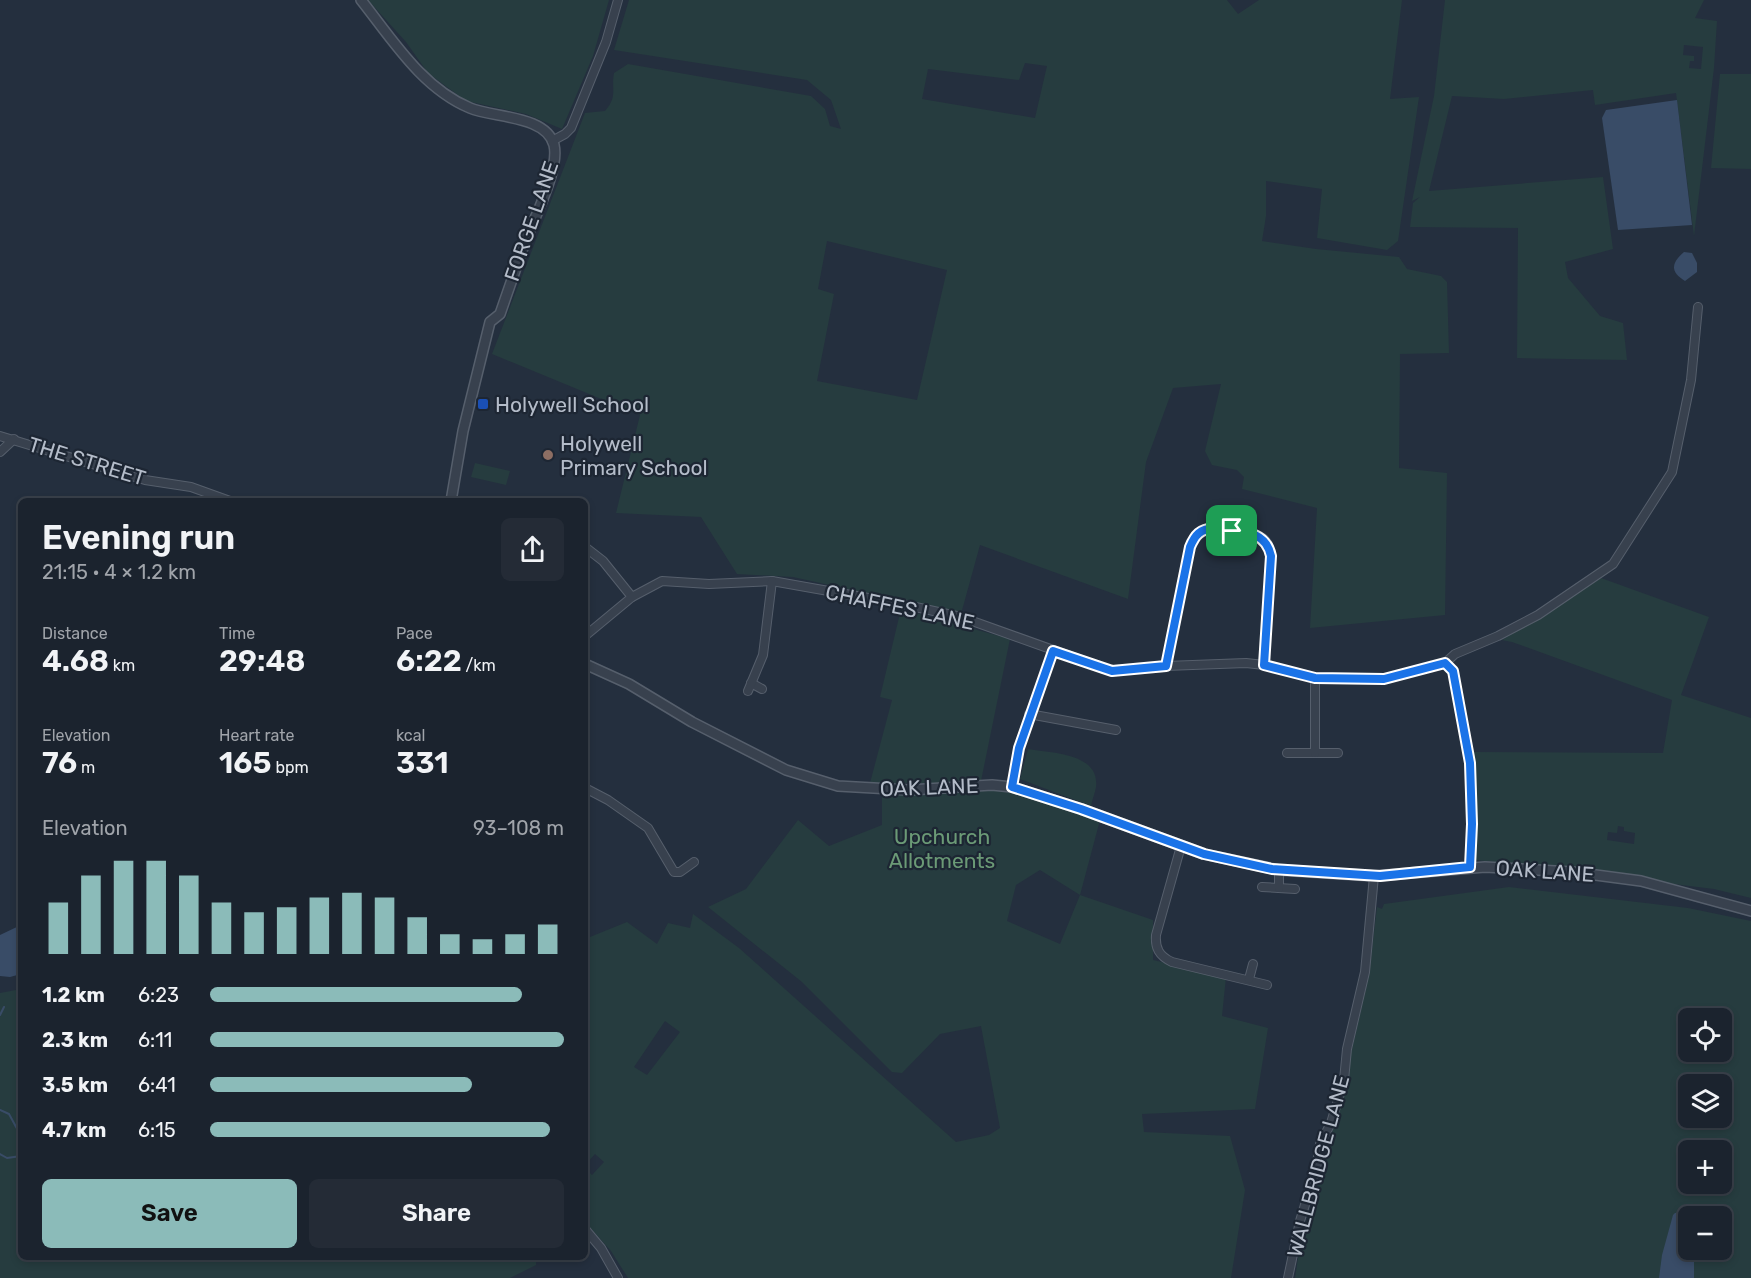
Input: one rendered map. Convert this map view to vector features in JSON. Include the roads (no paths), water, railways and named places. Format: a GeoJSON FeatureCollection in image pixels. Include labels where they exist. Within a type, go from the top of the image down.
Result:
{"type":"FeatureCollection","features":[{"type":"Feature","properties":{"kind":"street","name":"FORGE LANE"},"geometry":{"type":"LineString","coordinates":[[361,0],[403,53],[440,90],[457,102],[473,109],[516,118],[536,125],[546,132],[552,141],[554,158],[546,189],[500,314],[490,322],[463,431],[452,498]]}},
{"type":"Feature","properties":{"kind":"street"},"geometry":{"type":"LineString","coordinates":[[552,141],[564,135],[571,128],[606,42],[618,0]]}},
{"type":"Feature","properties":{"kind":"street","name":"CHAFFES LANE"},"geometry":{"type":"LineString","coordinates":[[588,634],[632,597],[662,581],[709,584],[772,581],[961,617],[1112,671],[1246,663],[1264,665],[1315,678],[1384,679],[1445,663],[1455,654],[1498,636],[1538,615],[1613,564],[1672,472],[1691,380],[1698,307]]}},
{"type":"Feature","properties":{"kind":"street","name":"THE STREET"},"geometry":{"type":"LineString","coordinates":[[0,436],[145,480],[191,487],[222,498]]}},
{"type":"Feature","properties":{"kind":"street"},"geometry":{"type":"LineString","coordinates":[[0,452],[14,439]]}},
{"type":"Feature","properties":{"kind":"street"},"geometry":{"type":"LineString","coordinates":[[1166,666],[1190,547],[1194,536],[1200,531],[1214,528],[1258,535],[1269,547],[1271,556],[1264,665]]}},
{"type":"Feature","properties":{"kind":"street"},"geometry":{"type":"LineString","coordinates":[[588,550],[603,561],[632,597]]}},
{"type":"Feature","properties":{"kind":"street"},"geometry":{"type":"LineString","coordinates":[[748,691],[763,655],[772,581]]}},
{"type":"Feature","properties":{"kind":"street"},"geometry":{"type":"LineString","coordinates":[[1012,787],[1019,748],[1029,714],[1053,651]]}},
{"type":"Feature","properties":{"kind":"street"},"geometry":{"type":"LineString","coordinates":[[1445,663],[1453,671],[1470,763],[1472,824],[1470,867]]}},
{"type":"Feature","properties":{"kind":"street","name":"OAK LANE"},"geometry":{"type":"LineString","coordinates":[[588,665],[628,684],[692,722],[786,770],[838,786],[900,790],[952,789],[992,785],[1012,787],[1081,809],[1214,857],[1279,870],[1374,876],[1470,867],[1573,872],[1641,881],[1751,911]]}},
{"type":"Feature","properties":{"kind":"street"},"geometry":{"type":"LineString","coordinates":[[1315,678],[1315,753]]}},
{"type":"Feature","properties":{"kind":"street"},"geometry":{"type":"LineString","coordinates":[[752,683],[762,689]]}},
{"type":"Feature","properties":{"kind":"street"},"geometry":{"type":"LineString","coordinates":[[1029,714],[1116,730]]}},
{"type":"Feature","properties":{"kind":"street"},"geometry":{"type":"LineString","coordinates":[[1287,753],[1338,753]]}},
{"type":"Feature","properties":{"kind":"street"},"geometry":{"type":"LineString","coordinates":[[588,790],[608,800],[648,828],[674,872],[681,872],[694,862]]}},
{"type":"Feature","properties":{"kind":"street"},"geometry":{"type":"LineString","coordinates":[[1181,846],[1156,935],[1156,945],[1161,956],[1172,962],[1267,985]]}},
{"type":"Feature","properties":{"kind":"street"},"geometry":{"type":"LineString","coordinates":[[1279,870],[1279,888]]}},
{"type":"Feature","properties":{"kind":"street","name":"WALLBRIDGE LANE"},"geometry":{"type":"LineString","coordinates":[[1288,1278],[1300,1221],[1316,1169],[1320,1144],[1331,1123],[1344,1080],[1347,1049],[1365,972],[1374,876]]}},
{"type":"Feature","properties":{"kind":"street"},"geometry":{"type":"LineString","coordinates":[[1262,887],[1295,889]]}},
{"type":"Feature","properties":{"kind":"street"},"geometry":{"type":"LineString","coordinates":[[1249,979],[1252,964]]}},
{"type":"Feature","properties":{"kind":"street"},"geometry":{"type":"LineString","coordinates":[[588,1233],[601,1248],[618,1278]]}},
{"type":"Feature","properties":{"kind":"water"},"geometry":{"type":"Polygon","coordinates":[[[1677,100],[1692,225],[1618,230],[1602,118],[1606,110],[1677,100]]]}},
{"type":"Feature","properties":{"kind":"water"},"geometry":{"type":"Polygon","coordinates":[[[1684,252],[1692,253],[1697,263],[1697,272],[1685,281],[1680,278],[1674,267],[1684,252]]]}},
{"type":"Feature","properties":{"kind":"water"},"geometry":{"type":"Polygon","coordinates":[[[18,926],[18,975],[0,976],[0,935],[18,926]]]}},
{"type":"Feature","properties":{"kind":"water"},"geometry":{"type":"Polygon","coordinates":[[[1675,1213],[1678,1213],[1678,1260],[1694,1260],[1694,1278],[1659,1278],[1662,1255],[1675,1213]]]}},
{"type":"Feature","properties":{"kind":"waterway"},"geometry":{"type":"LineString","coordinates":[[0,1015],[4,1007]]}},
{"type":"Feature","properties":{"kind":"waterway"},"geometry":{"type":"LineString","coordinates":[[0,1110],[9,1114],[18,1130]]}},
{"type":"Feature","properties":{"kind":"waterway"},"geometry":{"type":"LineString","coordinates":[[0,1154],[7,1158],[18,1156]]}},
{"type":"Feature","properties":{"kind":"place","name":"Holywell School"},"geometry":{"type":"Point","coordinates":[483,404]}},
{"type":"Feature","properties":{"kind":"place","name":"Holywell Primary School"},"geometry":{"type":"Point","coordinates":[548,455]}},
{"type":"Feature","properties":{"kind":"park label","name":"Upchurch Allotments"},"geometry":{"type":"Point","coordinates":[942,848]}}]}
